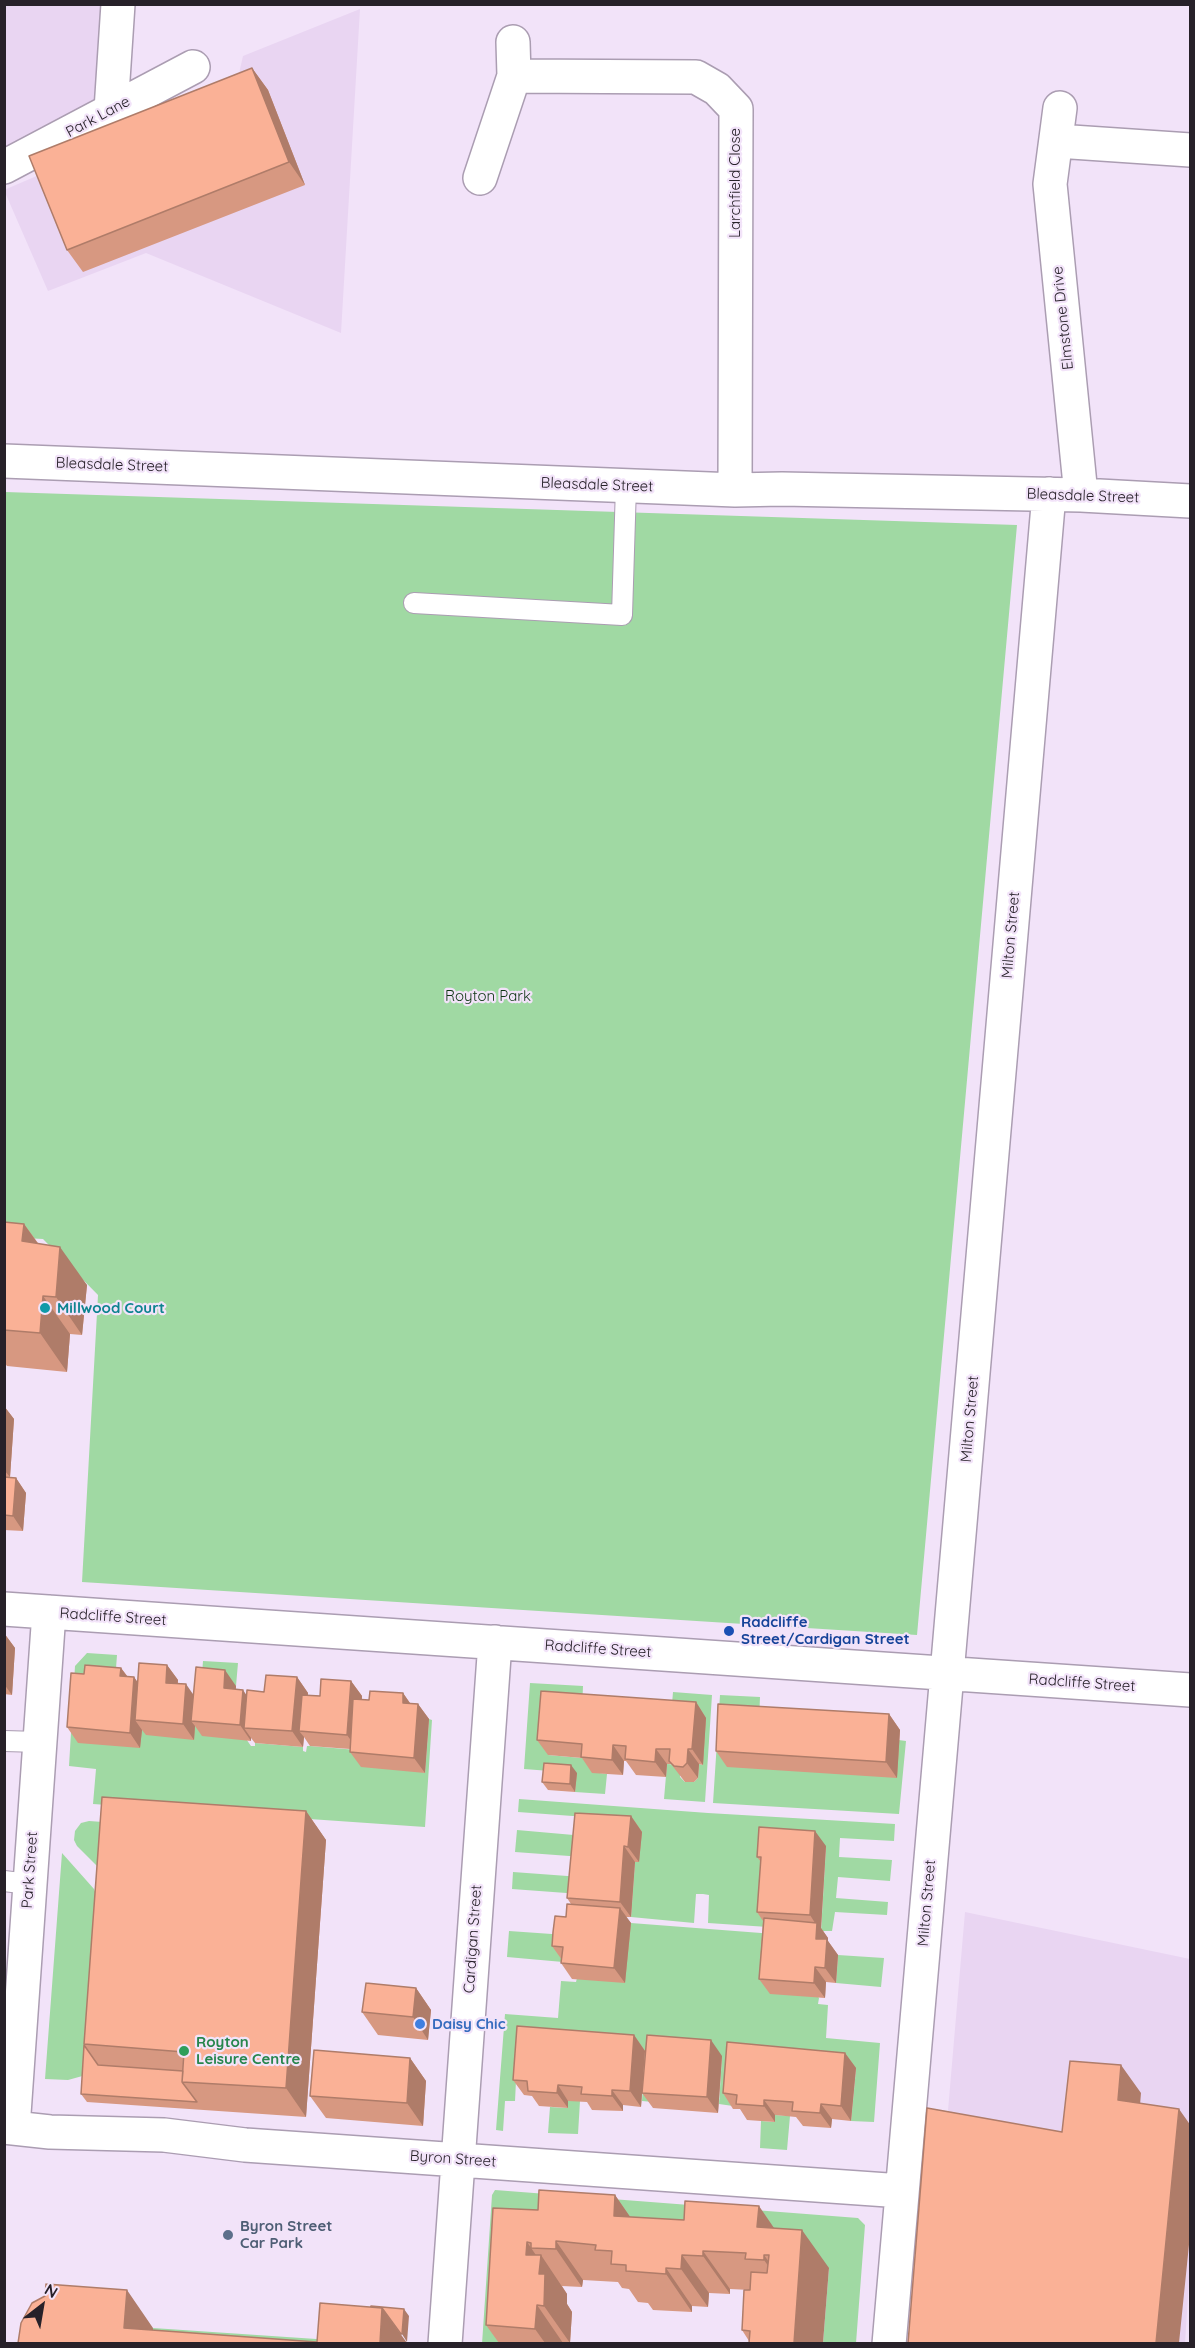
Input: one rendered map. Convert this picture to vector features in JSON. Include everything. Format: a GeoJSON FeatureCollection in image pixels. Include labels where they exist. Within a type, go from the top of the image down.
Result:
{"type":"FeatureCollection","features":[{"type":"Feature","properties":{"kind":"street"},"geometry":{"type":"LineString","coordinates":[[111,110],[117,4]]}},
{"type":"Feature","properties":{"kind":"street"},"geometry":{"type":"LineString","coordinates":[[480,178],[514,76],[513,42]]}},
{"type":"Feature","properties":{"kind":"street","name":"Park Lane"},"geometry":{"type":"LineString","coordinates":[[4,167],[193,67]]}},
{"type":"Feature","properties":{"kind":"street","name":"Larchfield Close"},"geometry":{"type":"LineString","coordinates":[[514,76],[696,77],[717,89],[736,109],[735,490]]}},
{"type":"Feature","properties":{"kind":"street","name":"Elmstone Drive"},"geometry":{"type":"LineString","coordinates":[[1060,108],[1050,184],[1082,495]]}},
{"type":"Feature","properties":{"kind":"street"},"geometry":{"type":"LineString","coordinates":[[1057,141],[1191,150]]}},
{"type":"Feature","properties":{"kind":"street","name":"Bleasdale Street"},"geometry":{"type":"LineString","coordinates":[[4,460],[735,490],[1050,494],[1191,501]]}},
{"type":"Feature","properties":{"kind":"street","name":"Milton Street"},"geometry":{"type":"LineString","coordinates":[[889,2343],[1050,494]]}},
{"type":"Feature","properties":{"kind":"street","name":"Radcliffe Street"},"geometry":{"type":"LineString","coordinates":[[4,1609],[1191,1690]]}},
{"type":"Feature","properties":{"kind":"street","name":"Park Street"},"geometry":{"type":"LineString","coordinates":[[9,2127],[17,1883],[39,1742],[49,1612]]}},
{"type":"Feature","properties":{"kind":"street","name":"Cardigan Street"},"geometry":{"type":"LineString","coordinates":[[445,2343],[495,1642]]}},
{"type":"Feature","properties":{"kind":"street","name":"Byron Street"},"geometry":{"type":"LineString","coordinates":[[9,2127],[50,2132],[164,2135],[245,2145],[902,2191]]}},
{"type":"Feature","properties":{"kind":"lane"},"geometry":{"type":"LineString","coordinates":[[414,603],[622,615],[626,486]]}},
{"type":"Feature","properties":{"kind":"lane"},"geometry":{"type":"LineString","coordinates":[[4,1741],[39,1742]]}},
{"type":"Feature","properties":{"kind":"shaded area"},"geometry":{"type":"Polygon","coordinates":[[[5,5],[101,5],[96,107],[5,151],[5,5]]]}},
{"type":"Feature","properties":{"kind":"shaded area"},"geometry":{"type":"Polygon","coordinates":[[[360,9],[341,333],[146,253],[48,291],[4,190],[235,91],[243,56],[360,9]]]}},
{"type":"Feature","properties":{"kind":"shaded area"},"geometry":{"type":"Polygon","coordinates":[[[965,1912],[1190,1959],[1190,2266],[1185,2343],[928,2344],[965,1912]]]}},
{"type":"Feature","properties":{"kind":"green space","name":"Royton Park"},"geometry":{"type":"Polygon","coordinates":[[[5,492],[1017,525],[917,1635],[82,1582],[98,1295],[43,1239],[5,1237],[5,492]]]}},
{"type":"Feature","properties":{"kind":"green space"},"geometry":{"type":"Polygon","coordinates":[[[87,1653],[117,1655],[115,1682],[145,1693],[197,1700],[200,1700],[203,1661],[238,1663],[236,1686],[207,1683],[251,1746],[255,1746],[255,1743],[303,1747],[303,1751],[306,1752],[307,1746],[357,1750],[425,1773],[429,1719],[432,1720],[425,1827],[93,1804],[96,1769],[69,1766],[75,1666],[87,1653]]]}},
{"type":"Feature","properties":{"kind":"green space"},"geometry":{"type":"Polygon","coordinates":[[[530,1683],[583,1686],[582,1709],[548,1755],[593,1759],[592,1772],[607,1774],[605,1794],[575,1792],[576,1773],[524,1769],[530,1683]]]}},
{"type":"Feature","properties":{"kind":"green space"},"geometry":{"type":"Polygon","coordinates":[[[673,1692],[712,1695],[705,1802],[664,1799],[667,1764],[681,1765],[680,1777],[685,1782],[694,1782],[698,1778],[699,1764],[703,1765],[671,1716],[673,1692]]]}},
{"type":"Feature","properties":{"kind":"green space"},"geometry":{"type":"Polygon","coordinates":[[[720,1695],[760,1697],[759,1721],[906,1741],[899,1814],[713,1803],[720,1695]]]}},
{"type":"Feature","properties":{"kind":"green space"},"geometry":{"type":"Polygon","coordinates":[[[519,1799],[895,1824],[894,1841],[840,1838],[839,1857],[892,1860],[890,1881],[838,1877],[836,1898],[888,1902],[887,1915],[835,1912],[832,1931],[821,1931],[826,1846],[768,1927],[708,1923],[709,1895],[703,1894],[696,1894],[694,1923],[631,1917],[635,1862],[639,1862],[600,1818],[518,1812],[519,1799]]]}},
{"type":"Feature","properties":{"kind":"green space"},"geometry":{"type":"Polygon","coordinates":[[[103,1822],[100,1869],[74,1840],[75,1831],[81,1823],[103,1822]]]}},
{"type":"Feature","properties":{"kind":"green space"},"geometry":{"type":"Polygon","coordinates":[[[517,1830],[585,1836],[583,1857],[515,1852],[517,1830]]]}},
{"type":"Feature","properties":{"kind":"green space"},"geometry":{"type":"Polygon","coordinates":[[[62,1853],[94,1889],[98,1900],[86,2075],[68,2080],[45,2079],[62,1853]]]}},
{"type":"Feature","properties":{"kind":"green space"},"geometry":{"type":"Polygon","coordinates":[[[513,1872],[581,1877],[580,1894],[512,1889],[513,1872]]]}},
{"type":"Feature","properties":{"kind":"green space"},"geometry":{"type":"Polygon","coordinates":[[[631,1923],[774,1934],[819,1998],[818,2004],[828,2005],[826,2038],[880,2043],[874,2122],[851,2121],[856,2069],[733,2106],[719,2104],[722,2056],[653,2102],[642,2101],[645,2051],[516,2081],[515,2101],[505,2101],[503,2131],[496,2130],[505,2014],[558,2018],[561,1981],[576,1982],[577,1978],[631,1923]]]}},
{"type":"Feature","properties":{"kind":"green space"},"geometry":{"type":"Polygon","coordinates":[[[509,1931],[566,1935],[563,1962],[507,1957],[509,1931]]]}},
{"type":"Feature","properties":{"kind":"green space"},"geometry":{"type":"Polygon","coordinates":[[[838,1955],[884,1958],[881,1987],[836,1983],[838,1955]]]}},
{"type":"Feature","properties":{"kind":"green space"},"geometry":{"type":"Polygon","coordinates":[[[568,2101],[580,2101],[578,2134],[548,2133],[550,2107],[567,2108],[568,2101]]]}},
{"type":"Feature","properties":{"kind":"green space"},"geometry":{"type":"Polygon","coordinates":[[[775,2115],[790,2116],[787,2150],[760,2148],[761,2121],[774,2122],[775,2115]]]}},
{"type":"Feature","properties":{"kind":"green space"},"geometry":{"type":"Polygon","coordinates":[[[495,2190],[858,2218],[865,2225],[856,2343],[823,2343],[829,2268],[566,2229],[514,2343],[482,2344],[492,2195],[495,2190]]]}},
{"type":"Feature","properties":{"kind":"green space"},"geometry":{"type":"Polygon","coordinates":[[[153,2328],[346,2341],[346,2344],[153,2344],[153,2328]]]}},
{"type":"Feature","properties":{"kind":"building"},"geometry":{"type":"Polygon","coordinates":[[[252,68],[289,162],[67,250],[29,156],[252,68]]]}},
{"type":"Feature","properties":{"kind":"building"},"geometry":{"type":"Polygon","coordinates":[[[4,1222],[24,1224],[22,1241],[60,1247],[56,1297],[43,1296],[40,1333],[4,1330],[4,1222]]]}},
{"type":"Feature","properties":{"kind":"building"},"geometry":{"type":"Polygon","coordinates":[[[4,1477],[16,1478],[13,1516],[4,1515],[4,1477]]]}},
{"type":"Feature","properties":{"kind":"building"},"geometry":{"type":"Polygon","coordinates":[[[139,1663],[167,1665],[166,1683],[186,1684],[183,1724],[135,1720],[139,1663]]]}},
{"type":"Feature","properties":{"kind":"building"},"geometry":{"type":"Polygon","coordinates":[[[85,1665],[121,1668],[120,1676],[134,1677],[130,1733],[67,1727],[71,1673],[84,1674],[85,1665]]]}},
{"type":"Feature","properties":{"kind":"building"},"geometry":{"type":"Polygon","coordinates":[[[196,1667],[225,1670],[224,1688],[243,1690],[240,1725],[191,1721],[196,1667]]]}},
{"type":"Feature","properties":{"kind":"building"},"geometry":{"type":"Polygon","coordinates":[[[266,1675],[297,1677],[292,1731],[244,1728],[247,1690],[264,1692],[266,1675]]]}},
{"type":"Feature","properties":{"kind":"building"},"geometry":{"type":"Polygon","coordinates":[[[321,1679],[351,1681],[347,1735],[299,1731],[302,1695],[320,1696],[321,1679]]]}},
{"type":"Feature","properties":{"kind":"building"},"geometry":{"type":"Polygon","coordinates":[[[370,1691],[403,1693],[403,1703],[418,1704],[414,1758],[350,1752],[353,1699],[369,1700],[370,1691]]]}},
{"type":"Feature","properties":{"kind":"building"},"geometry":{"type":"Polygon","coordinates":[[[541,1691],[696,1702],[692,1749],[688,1749],[687,1763],[683,1767],[674,1766],[669,1761],[670,1749],[656,1749],[655,1762],[625,1759],[626,1746],[613,1745],[612,1760],[581,1757],[582,1744],[537,1740],[541,1691]]]}},
{"type":"Feature","properties":{"kind":"building"},"geometry":{"type":"Polygon","coordinates":[[[718,1704],[889,1714],[886,1762],[716,1751],[718,1704]]]}},
{"type":"Feature","properties":{"kind":"building"},"geometry":{"type":"Polygon","coordinates":[[[544,1763],[571,1765],[570,1784],[542,1782],[544,1763]]]}},
{"type":"Feature","properties":{"kind":"building"},"geometry":{"type":"Polygon","coordinates":[[[102,1797],[306,1811],[286,2088],[182,2082],[184,2052],[84,2044],[102,1797]]]}},
{"type":"Feature","properties":{"kind":"building"},"geometry":{"type":"Polygon","coordinates":[[[575,1813],[631,1816],[628,1847],[624,1846],[620,1902],[567,1898],[575,1813]]]}},
{"type":"Feature","properties":{"kind":"building"},"geometry":{"type":"Polygon","coordinates":[[[759,1827],[815,1831],[810,1915],[757,1912],[761,1857],[757,1857],[759,1827]]]}},
{"type":"Feature","properties":{"kind":"building"},"geometry":{"type":"Polygon","coordinates":[[[567,1904],[620,1908],[614,1968],[561,1963],[563,1947],[552,1946],[553,1932],[555,1916],[566,1917],[567,1904]]]}},
{"type":"Feature","properties":{"kind":"building"},"geometry":{"type":"Polygon","coordinates":[[[764,1918],[817,1923],[816,1939],[827,1939],[825,1968],[815,1967],[814,1983],[759,1979],[764,1918]]]}},
{"type":"Feature","properties":{"kind":"building"},"geometry":{"type":"Polygon","coordinates":[[[366,1983],[416,1988],[413,2017],[362,2012],[366,1983]]]}},
{"type":"Feature","properties":{"kind":"building"},"geometry":{"type":"Polygon","coordinates":[[[517,2026],[634,2035],[630,2091],[612,2090],[612,2096],[581,2094],[582,2087],[558,2085],[557,2093],[528,2091],[527,2081],[513,2080],[517,2026]]]}},
{"type":"Feature","properties":{"kind":"building"},"geometry":{"type":"Polygon","coordinates":[[[647,2035],[711,2040],[707,2097],[642,2093],[647,2035]]]}},
{"type":"Feature","properties":{"kind":"building"},"geometry":{"type":"Polygon","coordinates":[[[727,2042],[845,2053],[841,2106],[821,2104],[820,2113],[792,2111],[793,2102],[764,2100],[764,2106],[736,2104],[737,2095],[723,2093],[727,2042]]]}},
{"type":"Feature","properties":{"kind":"building"},"geometry":{"type":"Polygon","coordinates":[[[84,2045],[98,2065],[183,2071],[182,2082],[197,2102],[81,2094],[84,2045]]]}},
{"type":"Feature","properties":{"kind":"building"},"geometry":{"type":"Polygon","coordinates":[[[314,2050],[410,2058],[407,2103],[310,2096],[314,2050]]]}},
{"type":"Feature","properties":{"kind":"building"},"geometry":{"type":"Polygon","coordinates":[[[1070,2061],[1121,2065],[1118,2100],[1179,2109],[1156,2343],[908,2343],[927,2108],[1062,2132],[1070,2061]]]}},
{"type":"Feature","properties":{"kind":"building"},"geometry":{"type":"Polygon","coordinates":[[[539,2190],[615,2195],[614,2216],[684,2220],[685,2201],[759,2206],[757,2227],[802,2230],[794,2343],[749,2343],[750,2331],[742,2330],[744,2290],[750,2290],[751,2272],[767,2273],[769,2255],[764,2255],[764,2260],[745,2259],[746,2253],[703,2251],[703,2256],[682,2255],[681,2269],[666,2268],[666,2274],[626,2271],[626,2265],[611,2264],[612,2251],[595,2250],[596,2245],[556,2241],[556,2249],[531,2248],[531,2243],[527,2242],[526,2255],[541,2255],[539,2274],[545,2274],[544,2306],[537,2305],[535,2329],[486,2325],[493,2208],[538,2210],[539,2190]]]}},
{"type":"Feature","properties":{"kind":"building"},"geometry":{"type":"Polygon","coordinates":[[[46,2284],[127,2290],[124,2328],[317,2342],[320,2303],[382,2308],[380,2343],[18,2343],[21,2323],[32,2303],[45,2296],[46,2284]]]}},
{"type":"Feature","properties":{"kind":"building"},"geometry":{"type":"Polygon","coordinates":[[[371,2306],[404,2309],[402,2334],[382,2308],[371,2306]]]}},
{"type":"Feature","properties":{"kind":"place","name":"Millwood Court"},"geometry":{"type":"Point","coordinates":[45,1308]}},
{"type":"Feature","properties":{"kind":"place","name":"Radcliffe Street/Cardigan Street"},"geometry":{"type":"Point","coordinates":[729,1631]}},
{"type":"Feature","properties":{"kind":"place","name":"Daisy Chic"},"geometry":{"type":"Point","coordinates":[420,2024]}},
{"type":"Feature","properties":{"kind":"place","name":"Royton Leisure Centre"},"geometry":{"type":"Point","coordinates":[184,2051]}},
{"type":"Feature","properties":{"kind":"place","name":"Byron Street Car Park"},"geometry":{"type":"Point","coordinates":[228,2235]}}]}
